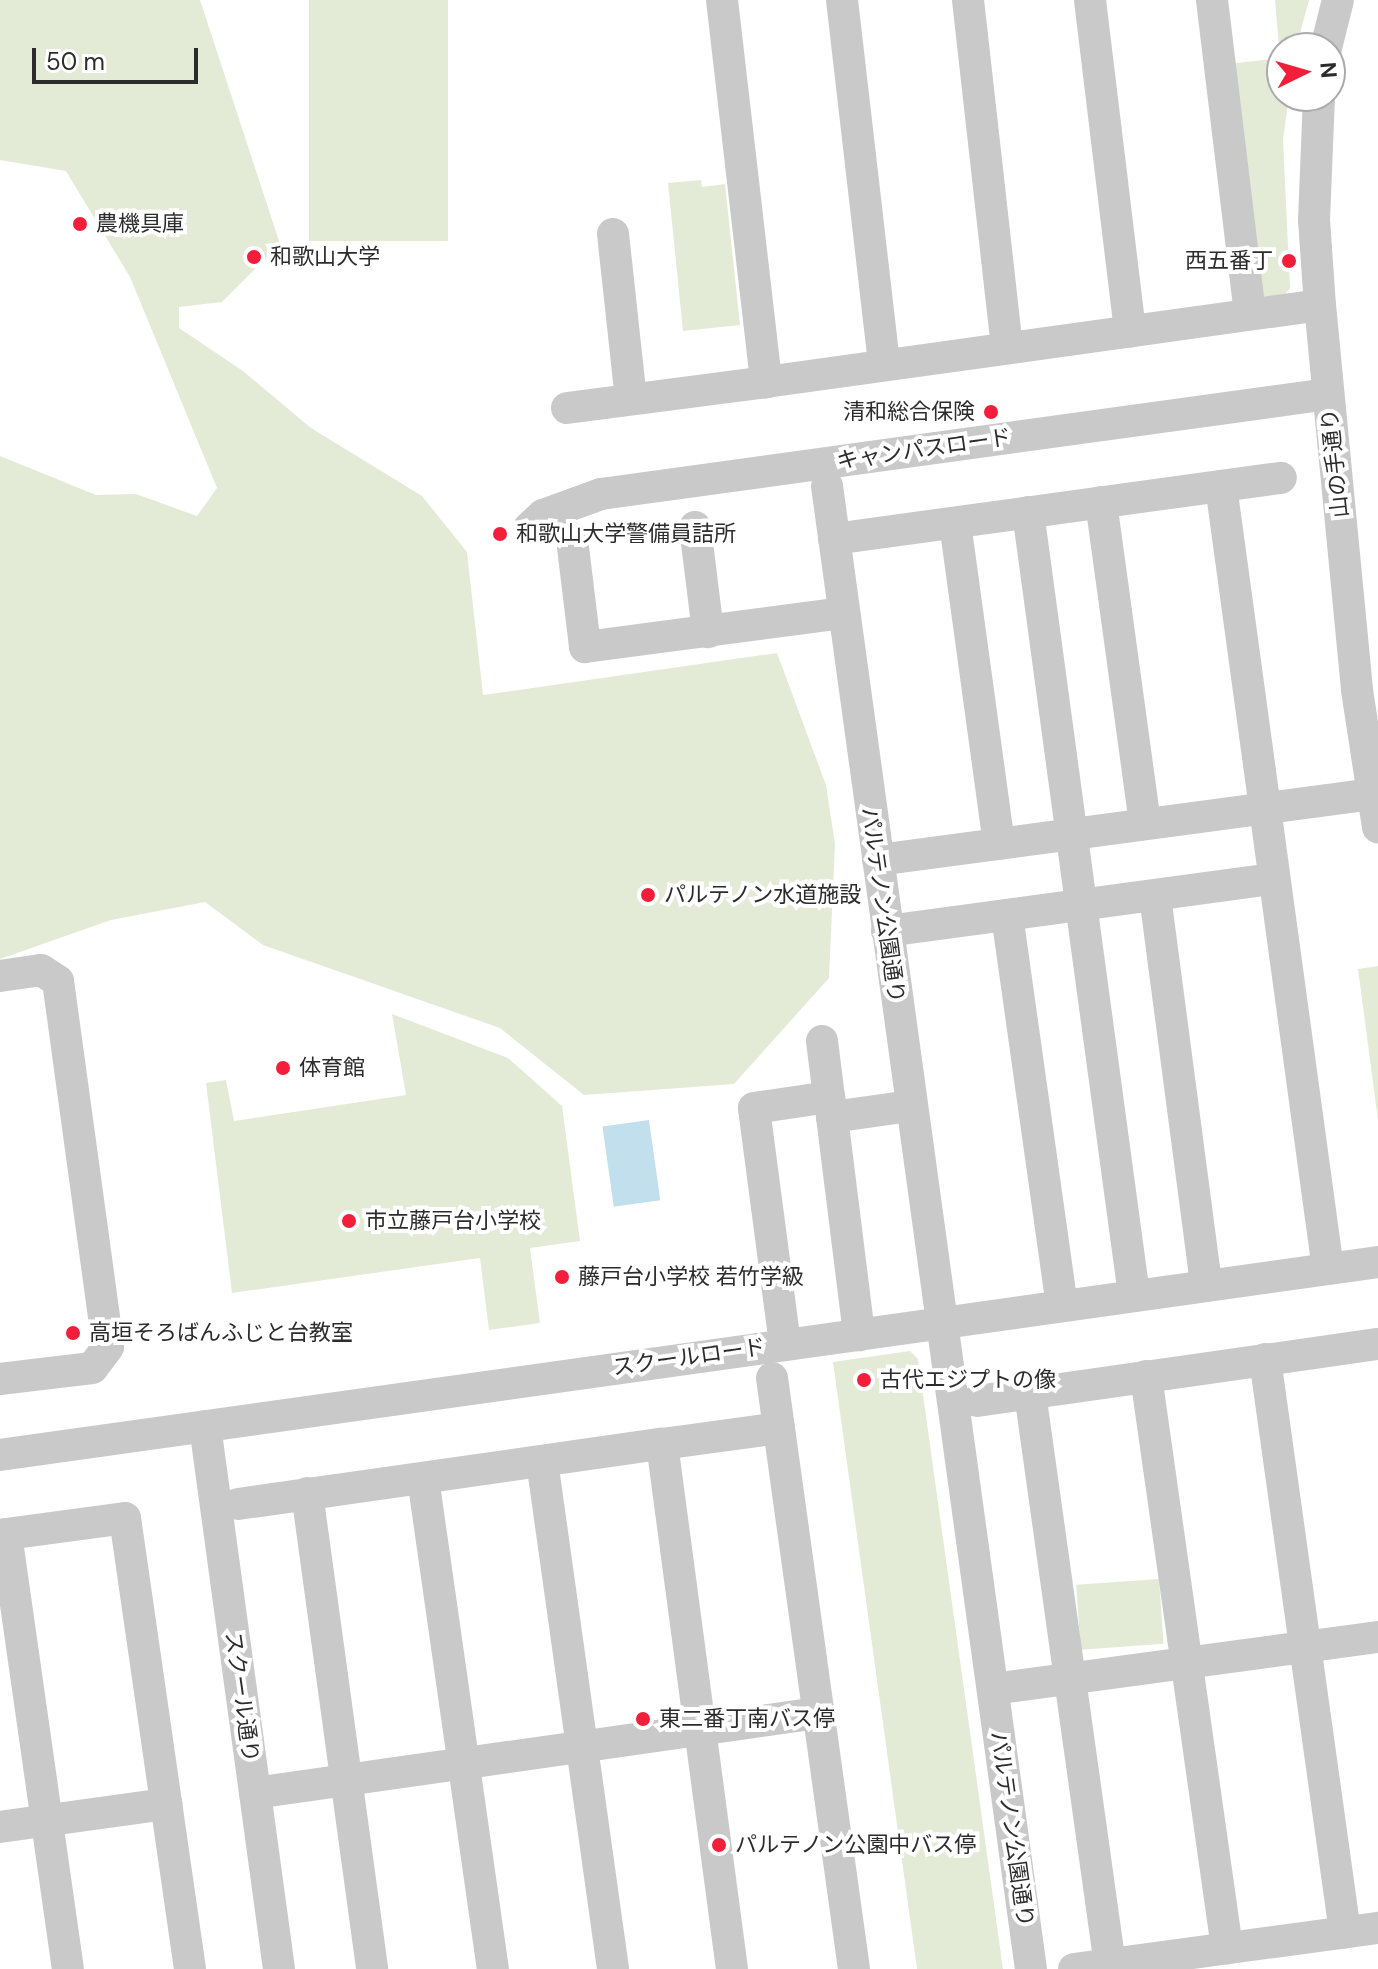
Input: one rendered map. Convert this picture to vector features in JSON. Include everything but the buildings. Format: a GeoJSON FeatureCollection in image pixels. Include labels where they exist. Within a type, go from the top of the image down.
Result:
{"type":"FeatureCollection","features":[{"type":"Feature","properties":{"kind":"street"},"geometry":{"type":"LineString","coordinates":[[722,0],[766,382]]}},
{"type":"Feature","properties":{"kind":"street"},"geometry":{"type":"LineString","coordinates":[[842,0],[884,365]]}},
{"type":"Feature","properties":{"kind":"street"},"geometry":{"type":"LineString","coordinates":[[968,0],[1007,348]]}},
{"type":"Feature","properties":{"kind":"street"},"geometry":{"type":"LineString","coordinates":[[1090,0],[1130,332]]}},
{"type":"Feature","properties":{"kind":"street"},"geometry":{"type":"LineString","coordinates":[[1212,0],[1250,314]]}},
{"type":"Feature","properties":{"kind":"street"},"geometry":{"type":"LineString","coordinates":[[1330,32],[1338,0]]}},
{"type":"Feature","properties":{"kind":"street","name":"山の手通り"},"geometry":{"type":"LineString","coordinates":[[1318,112],[1314,220],[1320,305],[1370,794],[1378,827]]}},
{"type":"Feature","properties":{"kind":"street"},"geometry":{"type":"LineString","coordinates":[[613,234],[631,399]]}},
{"type":"Feature","properties":{"kind":"street"},"geometry":{"type":"LineString","coordinates":[[567,408],[1320,305]]}},
{"type":"Feature","properties":{"kind":"street","name":"キャンパスロード"},"geometry":{"type":"LineString","coordinates":[[529,528],[543,515],[601,494],[1328,394]]}},
{"type":"Feature","properties":{"kind":"street"},"geometry":{"type":"LineString","coordinates":[[834,539],[1281,478]]}},
{"type":"Feature","properties":{"kind":"street","name":"パルテノン公園通り"},"geometry":{"type":"LineString","coordinates":[[827,486],[1031,1969]]}},
{"type":"Feature","properties":{"kind":"street"},"geometry":{"type":"LineString","coordinates":[[1221,486],[1262,809],[1328,1269]]}},
{"type":"Feature","properties":{"kind":"street"},"geometry":{"type":"LineString","coordinates":[[1101,502],[1145,824]]}},
{"type":"Feature","properties":{"kind":"street"},"geometry":{"type":"LineString","coordinates":[[1028,512],[1134,1295]]}},
{"type":"Feature","properties":{"kind":"street"},"geometry":{"type":"LineString","coordinates":[[955,523],[999,844]]}},
{"type":"Feature","properties":{"kind":"street"},"geometry":{"type":"LineString","coordinates":[[695,527],[708,632]]}},
{"type":"Feature","properties":{"kind":"street"},"geometry":{"type":"LineString","coordinates":[[572,539],[585,647],[844,613]]}},
{"type":"Feature","properties":{"kind":"street"},"geometry":{"type":"LineString","coordinates":[[878,860],[1370,794]]}},
{"type":"Feature","properties":{"kind":"street"},"geometry":{"type":"LineString","coordinates":[[887,931],[1272,879]]}},
{"type":"Feature","properties":{"kind":"street"},"geometry":{"type":"LineString","coordinates":[[1155,896],[1206,1286]]}},
{"type":"Feature","properties":{"kind":"street"},"geometry":{"type":"LineString","coordinates":[[1007,915],[1062,1305]]}},
{"type":"Feature","properties":{"kind":"street"},"geometry":{"type":"LineString","coordinates":[[0,976],[41,970],[58,981],[108,1347],[92,1368],[0,1379]]}},
{"type":"Feature","properties":{"kind":"street"},"geometry":{"type":"LineString","coordinates":[[822,1041],[859,1335]]}},
{"type":"Feature","properties":{"kind":"street"},"geometry":{"type":"LineString","coordinates":[[785,1344],[753,1099],[830,1107],[910,1106]]}},
{"type":"Feature","properties":{"kind":"street","name":"スクールロード"},"geometry":{"type":"LineString","coordinates":[[0,1455],[1378,1262]]}},
{"type":"Feature","properties":{"kind":"street"},"geometry":{"type":"LineString","coordinates":[[977,1401],[1378,1344]]}},
{"type":"Feature","properties":{"kind":"street"},"geometry":{"type":"LineString","coordinates":[[1265,1359],[1345,1932]]}},
{"type":"Feature","properties":{"kind":"street"},"geometry":{"type":"LineString","coordinates":[[1146,1376],[1189,1662],[1227,1948]]}},
{"type":"Feature","properties":{"kind":"street"},"geometry":{"type":"LineString","coordinates":[[772,1378],[854,1969]]}},
{"type":"Feature","properties":{"kind":"street"},"geometry":{"type":"LineString","coordinates":[[1030,1393],[1110,1965]]}},
{"type":"Feature","properties":{"kind":"street","name":"スクール通り"},"geometry":{"type":"LineString","coordinates":[[205,1426],[279,1969]]}},
{"type":"Feature","properties":{"kind":"street"},"geometry":{"type":"LineString","coordinates":[[238,1504],[779,1428]]}},
{"type":"Feature","properties":{"kind":"street"},"geometry":{"type":"LineString","coordinates":[[662,1444],[732,1969]]}},
{"type":"Feature","properties":{"kind":"street"},"geometry":{"type":"LineString","coordinates":[[542,1461],[613,1969]]}},
{"type":"Feature","properties":{"kind":"street"},"geometry":{"type":"LineString","coordinates":[[423,1478],[493,1969]]}},
{"type":"Feature","properties":{"kind":"street"},"geometry":{"type":"LineString","coordinates":[[307,1493],[372,1969]]}},
{"type":"Feature","properties":{"kind":"street"},"geometry":{"type":"LineString","coordinates":[[68,1969],[3,1535],[125,1518],[190,1969]]}},
{"type":"Feature","properties":{"kind":"street"},"geometry":{"type":"LineString","coordinates":[[993,1689],[1378,1637]]}},
{"type":"Feature","properties":{"kind":"street"},"geometry":{"type":"LineString","coordinates":[[255,1793],[818,1713]]}},
{"type":"Feature","properties":{"kind":"street"},"geometry":{"type":"LineString","coordinates":[[0,1827],[166,1804]]}},
{"type":"Feature","properties":{"kind":"street"},"geometry":{"type":"LineString","coordinates":[[1074,1969],[1378,1928]]}},
{"type":"Feature","properties":{"kind":"green space"},"geometry":{"type":"Polygon","coordinates":[[[0,0],[200,0],[280,244],[222,302],[179,307],[179,328],[243,371],[311,428],[422,496],[467,552],[483,695],[777,653],[826,785],[835,844],[829,978],[734,1084],[584,1095],[500,1028],[263,945],[205,902],[111,920],[0,959],[0,456],[96,495],[136,494],[197,516],[217,488],[130,277],[66,171],[0,160],[0,0]]]}},
{"type":"Feature","properties":{"kind":"green space"},"geometry":{"type":"Polygon","coordinates":[[[309,0],[448,0],[448,241],[309,241],[309,0]]]}},
{"type":"Feature","properties":{"kind":"green space"},"geometry":{"type":"Polygon","coordinates":[[[1275,0],[1309,0],[1300,32],[1278,32],[1275,0]]]}},
{"type":"Feature","properties":{"kind":"green space"},"geometry":{"type":"Polygon","coordinates":[[[1266,60],[1266,112],[1287,112],[1283,140],[1290,288],[1282,298],[1267,299],[1255,289],[1229,64],[1266,60]]]}},
{"type":"Feature","properties":{"kind":"green space"},"geometry":{"type":"Polygon","coordinates":[[[701,180],[702,187],[725,184],[740,325],[683,331],[668,183],[701,180]]]}},
{"type":"Feature","properties":{"kind":"green space"},"geometry":{"type":"Polygon","coordinates":[[[1378,966],[1378,1120],[1358,969],[1378,966]]]}},
{"type":"Feature","properties":{"kind":"green space"},"geometry":{"type":"Polygon","coordinates":[[[392,1014],[508,1058],[562,1106],[580,1241],[530,1248],[540,1323],[489,1330],[480,1258],[232,1293],[206,1083],[226,1080],[234,1121],[406,1095],[392,1014]]]}},
{"type":"Feature","properties":{"kind":"green space"},"geometry":{"type":"Polygon","coordinates":[[[910,1351],[918,1359],[1003,1969],[917,1969],[833,1362],[910,1351]]]}},
{"type":"Feature","properties":{"kind":"green space"},"geometry":{"type":"Polygon","coordinates":[[[1159,1579],[1164,1644],[1081,1650],[1076,1585],[1159,1579]]]}},
{"type":"Feature","properties":{"kind":"water"},"geometry":{"type":"Polygon","coordinates":[[[649,1120],[660,1200],[614,1207],[602,1127],[649,1120]]]}},
{"type":"Feature","properties":{"kind":"place","name":"農機具庫"},"geometry":{"type":"Point","coordinates":[80,224]}},
{"type":"Feature","properties":{"kind":"place","name":"和歌山大学"},"geometry":{"type":"Point","coordinates":[254,257]}},
{"type":"Feature","properties":{"kind":"place","name":"西五番丁"},"geometry":{"type":"Point","coordinates":[1289,261]}},
{"type":"Feature","properties":{"kind":"place","name":"清和総合保険"},"geometry":{"type":"Point","coordinates":[991,412]}},
{"type":"Feature","properties":{"kind":"place","name":"和歌山大学警備員詰所"},"geometry":{"type":"Point","coordinates":[500,534]}},
{"type":"Feature","properties":{"kind":"place","name":"パルテノン水道施設"},"geometry":{"type":"Point","coordinates":[648,895]}},
{"type":"Feature","properties":{"kind":"place","name":"体育館"},"geometry":{"type":"Point","coordinates":[283,1068]}},
{"type":"Feature","properties":{"kind":"place","name":"市立藤戸台小学校"},"geometry":{"type":"Point","coordinates":[349,1221]}},
{"type":"Feature","properties":{"kind":"place","name":"藤戸台小学校 若竹学級"},"geometry":{"type":"Point","coordinates":[562,1277]}},
{"type":"Feature","properties":{"kind":"place","name":"高垣そろばんふじと台教室"},"geometry":{"type":"Point","coordinates":[73,1333]}},
{"type":"Feature","properties":{"kind":"place","name":"古代エジプトの像"},"geometry":{"type":"Point","coordinates":[864,1380]}},
{"type":"Feature","properties":{"kind":"place","name":"東二番丁南バス停"},"geometry":{"type":"Point","coordinates":[643,1719]}},
{"type":"Feature","properties":{"kind":"place","name":"パルテノン公園中バス停"},"geometry":{"type":"Point","coordinates":[719,1845]}}]}
